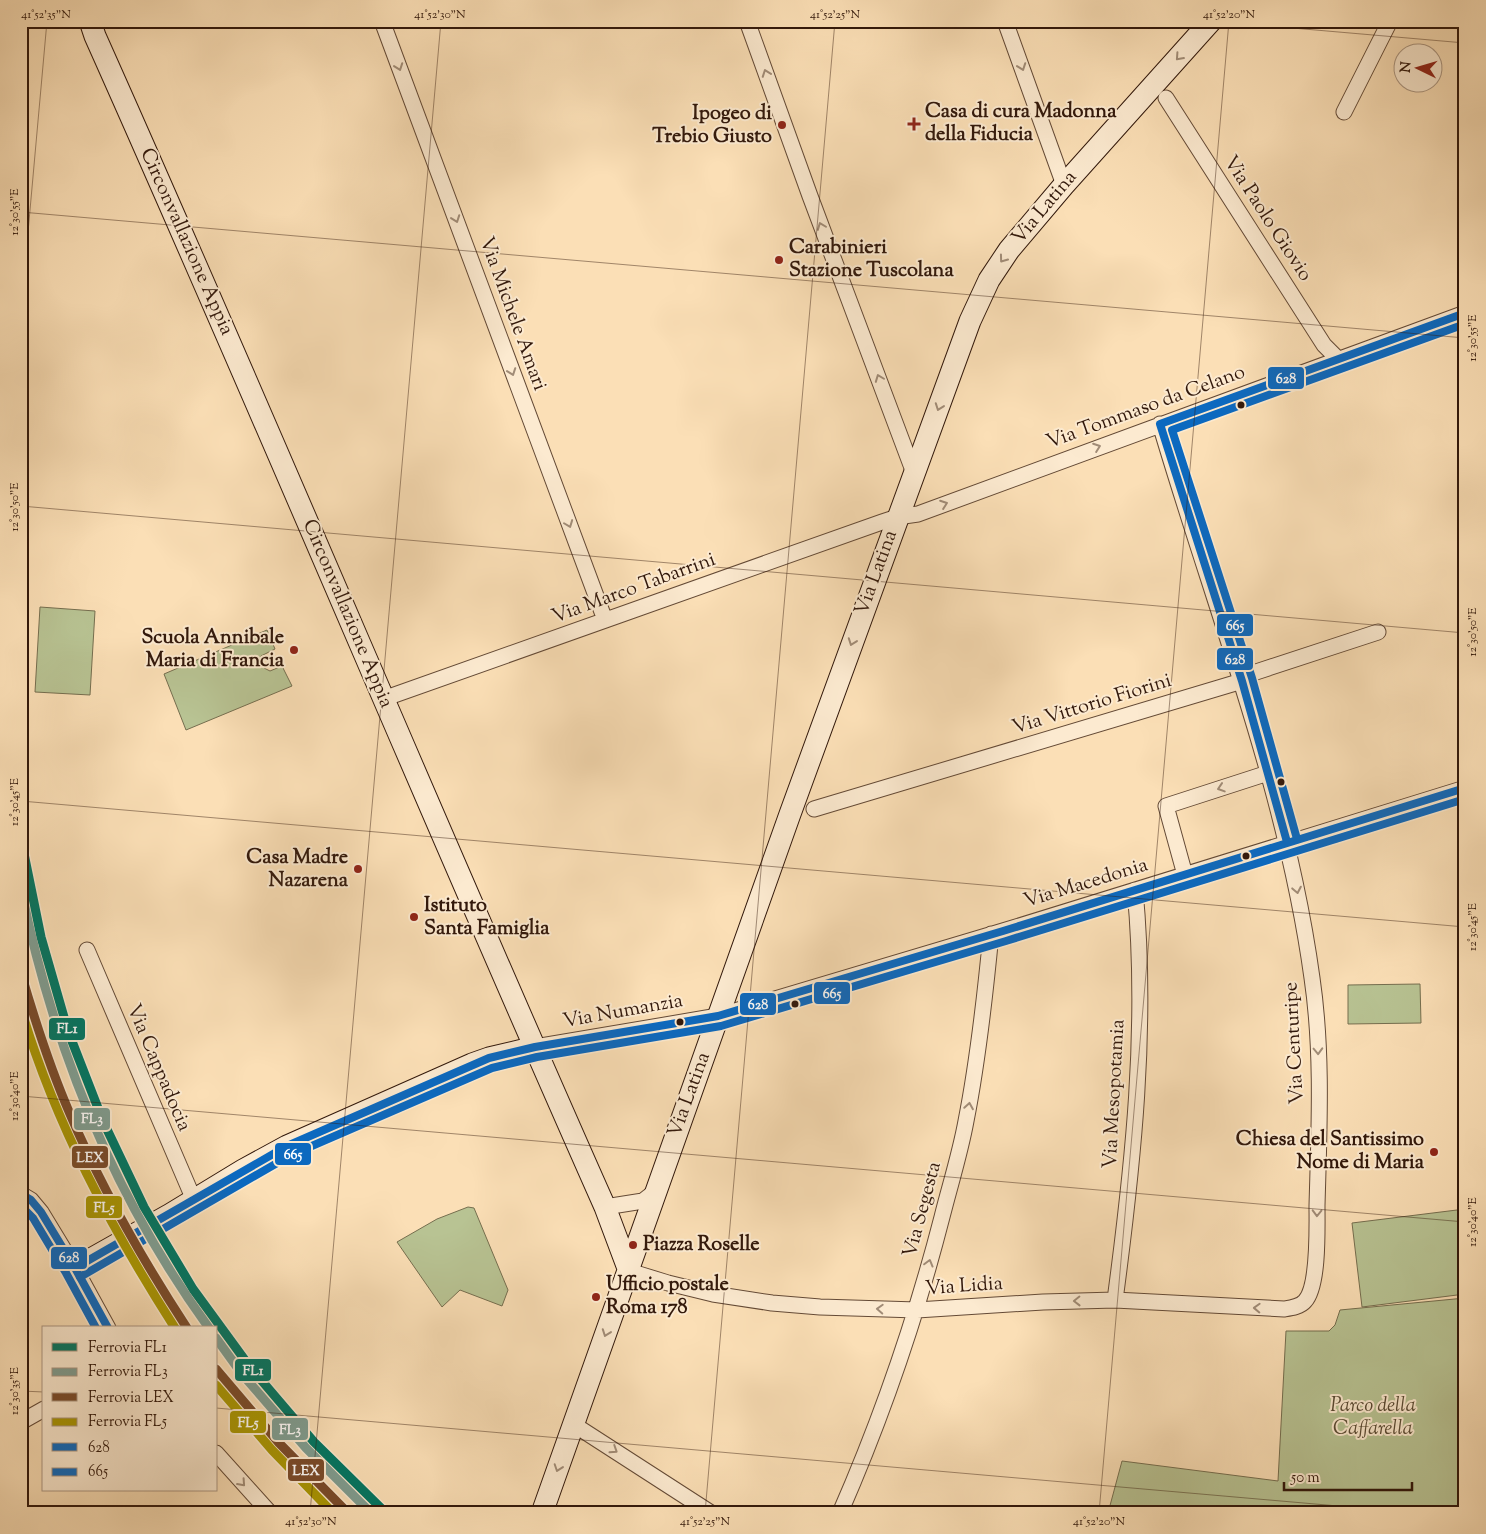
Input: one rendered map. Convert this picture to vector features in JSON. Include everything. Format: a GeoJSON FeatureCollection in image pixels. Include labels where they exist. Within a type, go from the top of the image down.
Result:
{"type":"FeatureCollection","features":[{"type":"Feature","properties":{"kind":"street","name":"Circonvallazione Appia"},"geometry":{"type":"LineString","coordinates":[[90,21],[605,1207]]}},
{"type":"Feature","properties":{"kind":"street","name":"Via Michele Amari"},"geometry":{"type":"LineString","coordinates":[[382,21],[605,620]]}},
{"type":"Feature","properties":{"kind":"street"},"geometry":{"type":"LineString","coordinates":[[747,21],[914,472]]}},
{"type":"Feature","properties":{"kind":"street"},"geometry":{"type":"LineString","coordinates":[[1005,21],[1064,185]]}},
{"type":"Feature","properties":{"kind":"street","name":"Via Latina"},"geometry":{"type":"LineString","coordinates":[[657,1190],[897,517],[970,321],[989,280],[1009,250],[1064,185],[1211,21]]}},
{"type":"Feature","properties":{"kind":"street"},"geometry":{"type":"LineString","coordinates":[[1344,112],[1390,21]]}},
{"type":"Feature","properties":{"kind":"street","name":"Via Paolo Giovio"},"geometry":{"type":"LineString","coordinates":[[1166,98],[1324,345],[1338,359]]}},
{"type":"Feature","properties":{"kind":"street","name":"Via Tommaso da Celano"},"geometry":{"type":"LineString","coordinates":[[897,517],[918,514],[1465,313]]}},
{"type":"Feature","properties":{"kind":"street","name":"Via Centuripe"},"geometry":{"type":"LineString","coordinates":[[1160,424],[1242,681],[1268,773],[1287,842],[1310,966],[1316,1007],[1318,1051],[1316,1240],[1312,1291],[1304,1302]]}},
{"type":"Feature","properties":{"kind":"street","name":"Via Marco Tabarrini"},"geometry":{"type":"LineString","coordinates":[[384,699],[897,517]]}},
{"type":"Feature","properties":{"kind":"street","name":"Via Vittorio Fiorini"},"geometry":{"type":"LineString","coordinates":[[814,809],[1242,681],[1252,672],[1378,632]]}},
{"type":"Feature","properties":{"kind":"street"},"geometry":{"type":"LineString","coordinates":[[1185,875],[1166,806],[1268,773]]}},
{"type":"Feature","properties":{"kind":"street","name":"Via Macedonia"},"geometry":{"type":"LineString","coordinates":[[718,1016],[992,934],[1465,788]]}},
{"type":"Feature","properties":{"kind":"street","name":"Via Mesopotamia"},"geometry":{"type":"LineString","coordinates":[[1115,1300],[1129,1188],[1138,1074],[1140,978],[1139,932],[1135,890]]}},
{"type":"Feature","properties":{"kind":"street","name":"Via Segesta"},"geometry":{"type":"LineString","coordinates":[[840,1513],[876,1426],[916,1310],[966,1120],[983,1011],[992,934]]}},
{"type":"Feature","properties":{"kind":"street","name":"Via Cappadocia"},"geometry":{"type":"LineString","coordinates":[[87,950],[194,1200]]}},
{"type":"Feature","properties":{"kind":"street","name":"Via Numanzia"},"geometry":{"type":"LineString","coordinates":[[535,1048],[718,1016]]}},
{"type":"Feature","properties":{"kind":"street"},"geometry":{"type":"LineString","coordinates":[[75,1268],[170,1215],[257,1162],[303,1138],[472,1064],[489,1058],[535,1048]]}},
{"type":"Feature","properties":{"kind":"street"},"geometry":{"type":"LineString","coordinates":[[629,1271],[605,1207],[642,1200],[657,1190]]}},
{"type":"Feature","properties":{"kind":"street"},"geometry":{"type":"LineString","coordinates":[[542,1513],[657,1190]]}},
{"type":"Feature","properties":{"kind":"street"},"geometry":{"type":"LineString","coordinates":[[21,1194],[37,1205],[107,1326]]}},
{"type":"Feature","properties":{"kind":"street","name":"Via Lidia"},"geometry":{"type":"LineString","coordinates":[[629,1271],[692,1289],[772,1303],[820,1307],[916,1310],[1043,1302],[1115,1300],[1284,1309],[1304,1302]]}},
{"type":"Feature","properties":{"kind":"street"},"geometry":{"type":"LineString","coordinates":[[21,1422],[42,1410]]}},
{"type":"Feature","properties":{"kind":"street"},"geometry":{"type":"LineString","coordinates":[[573,1424],[711,1513]]}},
{"type":"Feature","properties":{"kind":"street"},"geometry":{"type":"LineString","coordinates":[[218,1454],[270,1513]]}},
{"type":"Feature","properties":{"kind":"green space"},"geometry":{"type":"Polygon","coordinates":[[[40,607],[95,611],[90,695],[35,692],[40,607]]]}},
{"type":"Feature","properties":{"kind":"green space"},"geometry":{"type":"Polygon","coordinates":[[[267,630],[275,649],[261,656],[260,660],[264,668],[270,671],[282,666],[292,686],[186,730],[164,674],[267,630]]]}},
{"type":"Feature","properties":{"kind":"green space"},"geometry":{"type":"Polygon","coordinates":[[[1420,984],[1421,1023],[1348,1024],[1348,985],[1420,984]]]}},
{"type":"Feature","properties":{"kind":"green space"},"geometry":{"type":"Polygon","coordinates":[[[468,1207],[474,1208],[508,1290],[502,1306],[460,1290],[442,1307],[397,1242],[437,1219],[468,1207]]]}},
{"type":"Feature","properties":{"kind":"green space"},"geometry":{"type":"Polygon","coordinates":[[[1465,1209],[1465,1294],[1362,1307],[1352,1223],[1465,1209]]]}},
{"type":"Feature","properties":{"kind":"green space","name":"Parco della Caffarella"},"geometry":{"type":"Polygon","coordinates":[[[1465,1298],[1465,1513],[1108,1513],[1122,1461],[1278,1481],[1286,1331],[1329,1331],[1335,1325],[1340,1310],[1465,1298]]]}},
{"type":"Feature","properties":{"kind":"rail line","name":"FL1"},"geometry":{"type":"LineString","coordinates":[[21,839],[41,937],[68,1031],[103,1121],[144,1207],[193,1289],[250,1367],[314,1442],[386,1513]]}},
{"type":"Feature","properties":{"kind":"rail line","name":"FL3"},"geometry":{"type":"LineString","coordinates":[[21,889],[34,948],[51,1005],[69,1062],[91,1118],[116,1173],[144,1226],[175,1278],[208,1326]]}},
{"type":"Feature","properties":{"kind":"rail line","name":"LEX"},"geometry":{"type":"LineString","coordinates":[[21,973],[49,1062],[82,1142],[124,1223],[154,1276],[186,1326]]}},
{"type":"Feature","properties":{"kind":"rail line","name":"FL5"},"geometry":{"type":"LineString","coordinates":[[21,1009],[50,1093],[87,1174],[129,1252],[174,1326]]}},
{"type":"Feature","properties":{"kind":"rail line","name":"FL3"},"geometry":{"type":"LineString","coordinates":[[218,1341],[242,1374],[306,1448],[371,1513]]}},
{"type":"Feature","properties":{"kind":"rail line","name":"LEX"},"geometry":{"type":"LineString","coordinates":[[218,1371],[279,1443],[348,1513]]}},
{"type":"Feature","properties":{"kind":"rail line","name":"FL5"},"geometry":{"type":"LineString","coordinates":[[218,1387],[272,1450],[333,1513]]}},
{"type":"Feature","properties":{"kind":"transit line","name":"628"},"geometry":{"type":"LineString","coordinates":[[1287,842],[1242,681],[1160,424],[1465,313]]}},
{"type":"Feature","properties":{"kind":"transit line","name":"665"},"geometry":{"type":"LineString","coordinates":[[1297,839],[1252,678],[1172,430],[1465,324]]}},
{"type":"Feature","properties":{"kind":"transit line","name":"628"},"geometry":{"type":"LineString","coordinates":[[75,1268],[287,1146],[489,1058],[535,1047],[718,1016],[1003,931],[1465,788]]}},
{"type":"Feature","properties":{"kind":"transit line","name":"665"},"geometry":{"type":"LineString","coordinates":[[80,1277],[291,1155],[492,1068],[537,1057],[721,1026],[1006,941],[1465,799]]}},
{"type":"Feature","properties":{"kind":"transit line","name":"628"},"geometry":{"type":"LineString","coordinates":[[21,1194],[31,1200],[41,1212],[107,1326]]}},
{"type":"Feature","properties":{"kind":"transit line","name":"665"},"geometry":{"type":"LineString","coordinates":[[21,1206],[33,1218],[95,1326]]}},
{"type":"Feature","properties":{"kind":"place","name":"Casa di cura Madonna della Fiducia"},"geometry":{"type":"Point","coordinates":[914,124]}},
{"type":"Feature","properties":{"kind":"place","name":"Ipogeo di Trebio Giusto"},"geometry":{"type":"Point","coordinates":[782,125]}},
{"type":"Feature","properties":{"kind":"place","name":"Carabinieri Stazione Tuscolana"},"geometry":{"type":"Point","coordinates":[779,260]}},
{"type":"Feature","properties":{"kind":"place","name":"Scuola Annibale Maria di Francia"},"geometry":{"type":"Point","coordinates":[294,650]}},
{"type":"Feature","properties":{"kind":"place","name":"Casa Madre Nazarena"},"geometry":{"type":"Point","coordinates":[358,869]}},
{"type":"Feature","properties":{"kind":"place","name":"Istituto Santa Famiglia"},"geometry":{"type":"Point","coordinates":[414,917]}},
{"type":"Feature","properties":{"kind":"place","name":"Chiesa del Santissimo Nome di Maria"},"geometry":{"type":"Point","coordinates":[1434,1152]}},
{"type":"Feature","properties":{"kind":"place","name":"Piazza Roselle"},"geometry":{"type":"Point","coordinates":[633,1245]}},
{"type":"Feature","properties":{"kind":"place","name":"Ufficio postale Roma 178"},"geometry":{"type":"Point","coordinates":[596,1297]}}]}
